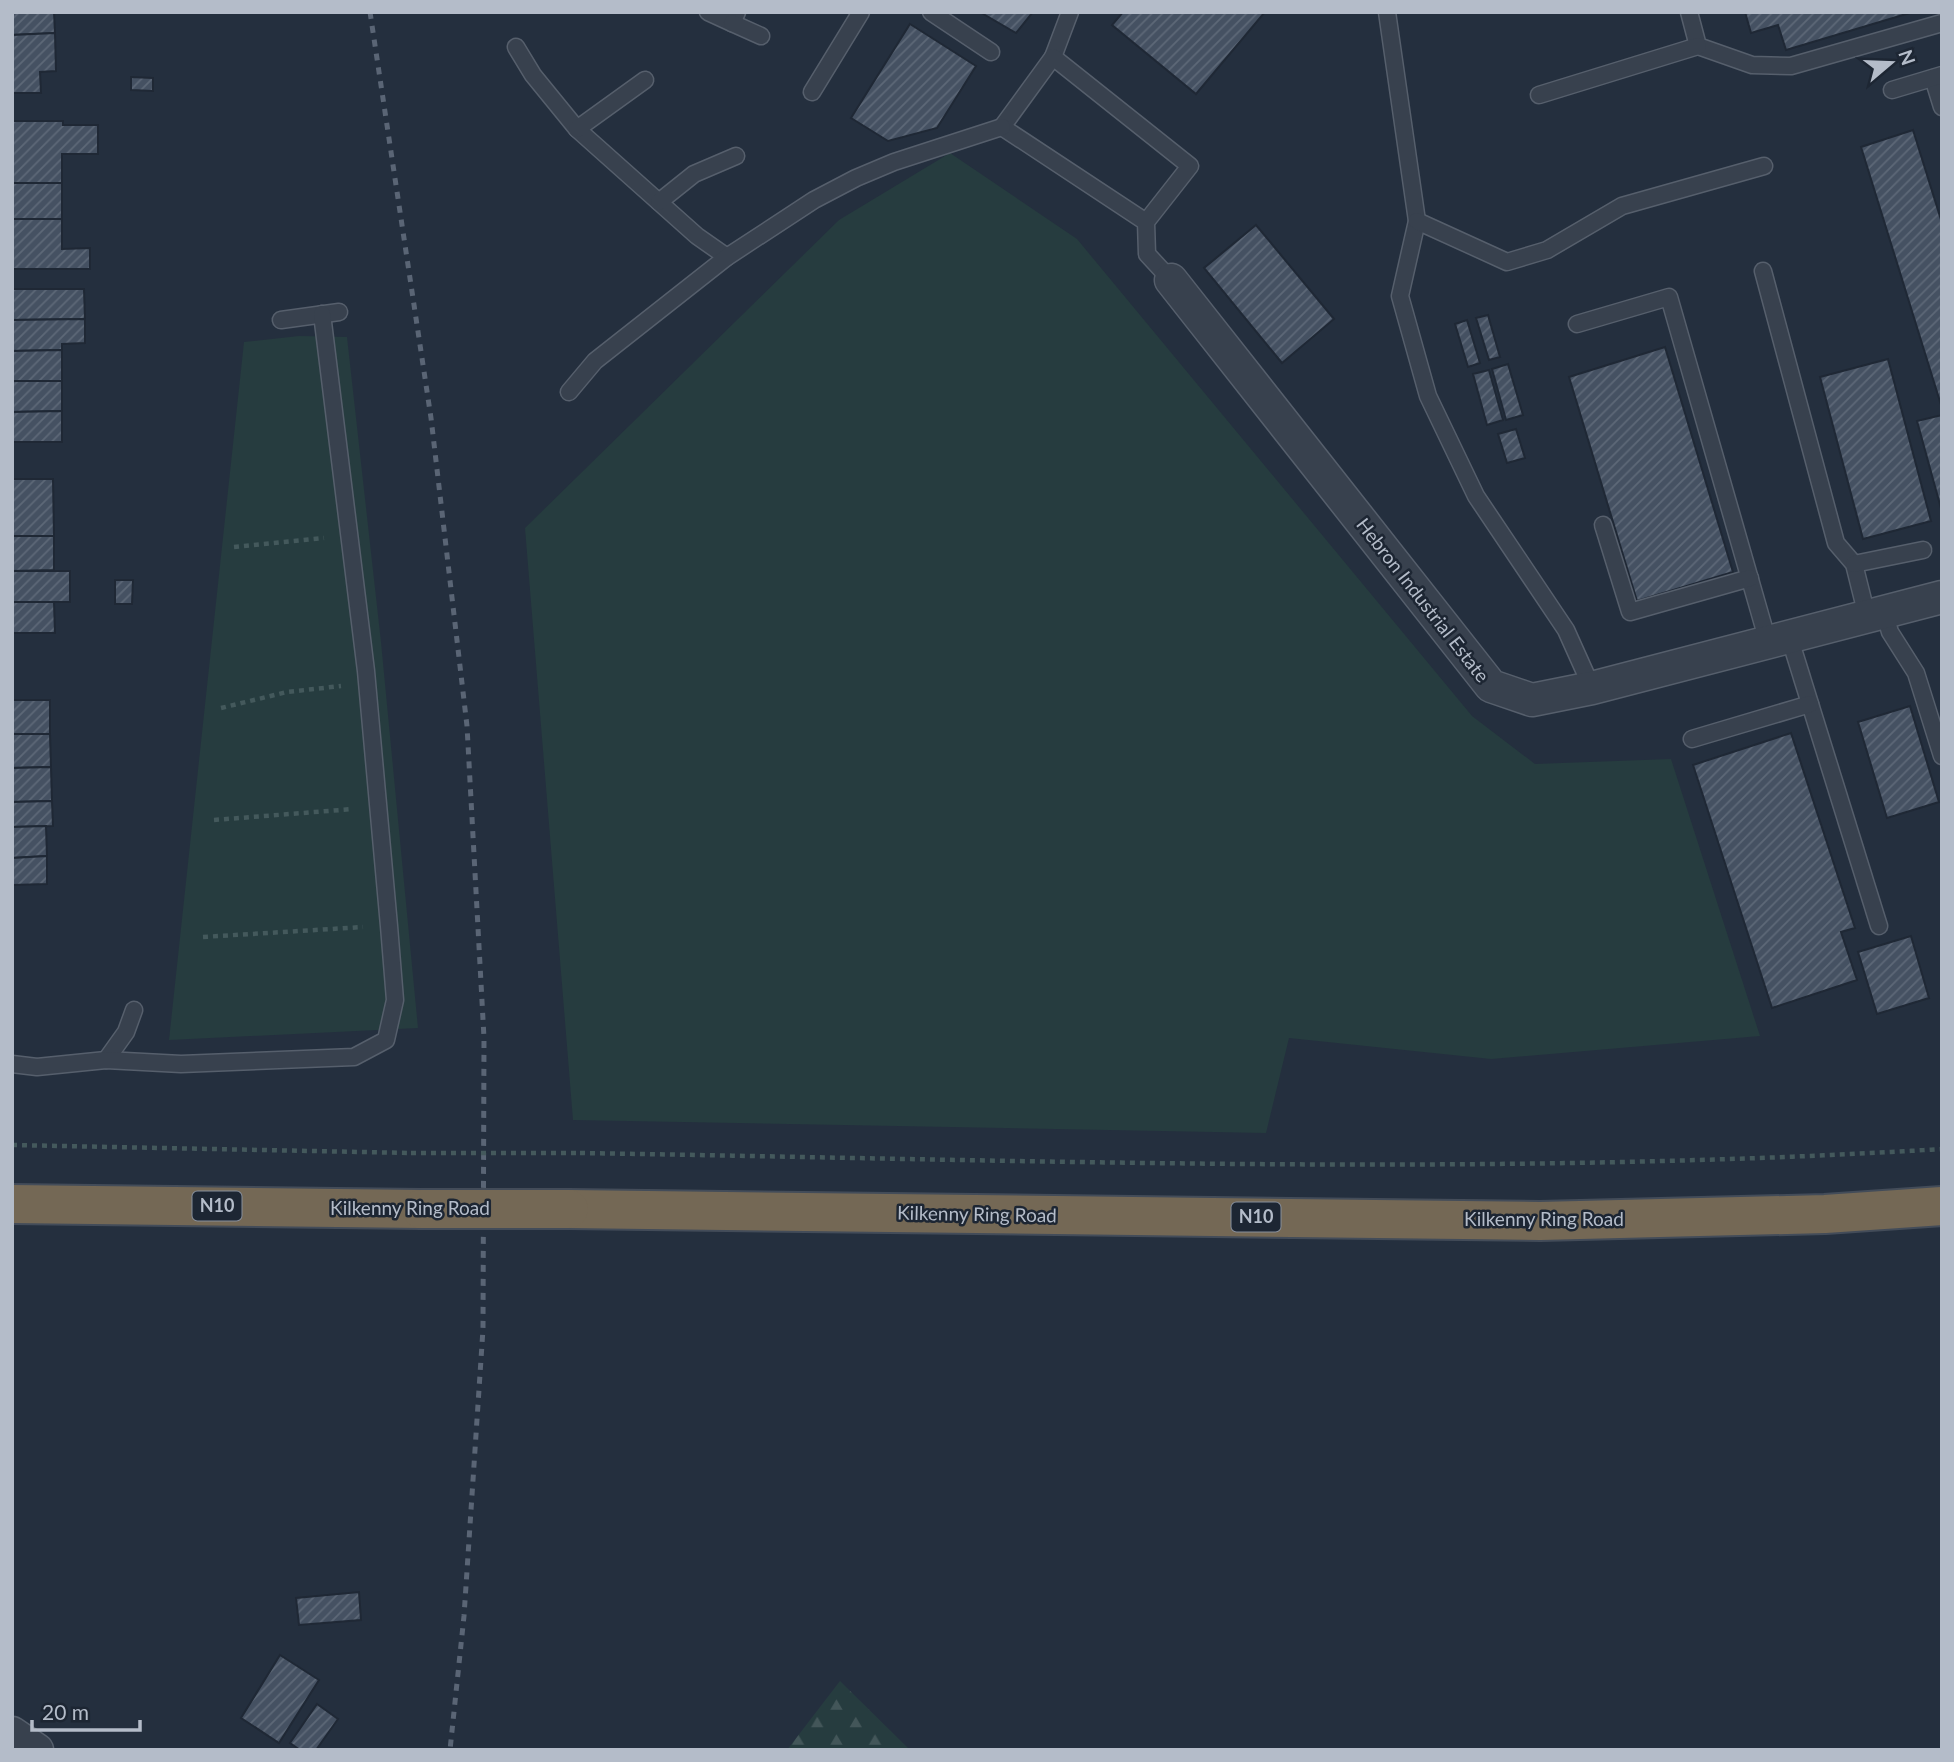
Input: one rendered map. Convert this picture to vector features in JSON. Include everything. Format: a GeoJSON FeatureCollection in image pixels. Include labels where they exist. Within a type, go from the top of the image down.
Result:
{"type":"FeatureCollection","features":[{"type":"Feature","properties":{"kind":"highway","name":"Kilkenny Ring Road"},"geometry":{"type":"LineString","coordinates":[[12,1204],[1540,1221],[1825,1214],[1942,1206]]}},
{"type":"Feature","properties":{"kind":"street","name":"Hebron Industrial Estate"},"geometry":{"type":"LineString","coordinates":[[1171,281],[1491,686],[1532,700],[1592,688],[1942,597]]}},
{"type":"Feature","properties":{"kind":"street"},"geometry":{"type":"LineString","coordinates":[[12,1732],[37,1750]]}},
{"type":"Feature","properties":{"kind":"lane"},"geometry":{"type":"LineString","coordinates":[[708,12],[735,18],[761,36]]}},
{"type":"Feature","properties":{"kind":"lane"},"geometry":{"type":"LineString","coordinates":[[812,92],[861,12]]}},
{"type":"Feature","properties":{"kind":"lane"},"geometry":{"type":"LineString","coordinates":[[931,12],[990,52]]}},
{"type":"Feature","properties":{"kind":"lane"},"geometry":{"type":"LineString","coordinates":[[569,392],[595,361],[727,257],[814,200],[894,162],[1002,127],[1053,57],[1070,12]]}},
{"type":"Feature","properties":{"kind":"lane"},"geometry":{"type":"LineString","coordinates":[[1387,12],[1417,221],[1400,296],[1428,396],[1476,496],[1566,630],[1592,688]]}},
{"type":"Feature","properties":{"kind":"lane"},"geometry":{"type":"LineString","coordinates":[[1689,12],[1698,46]]}},
{"type":"Feature","properties":{"kind":"lane"},"geometry":{"type":"LineString","coordinates":[[1539,95],[1698,46],[1752,65],[1791,66],[1942,23]]}},
{"type":"Feature","properties":{"kind":"lane"},"geometry":{"type":"LineString","coordinates":[[516,47],[533,75],[578,130],[697,236],[727,257]]}},
{"type":"Feature","properties":{"kind":"lane"},"geometry":{"type":"LineString","coordinates":[[1053,57],[1190,166],[1146,222],[1147,254],[1171,281]]}},
{"type":"Feature","properties":{"kind":"lane"},"geometry":{"type":"LineString","coordinates":[[1892,90],[1937,76],[1942,107]]}},
{"type":"Feature","properties":{"kind":"lane"},"geometry":{"type":"LineString","coordinates":[[578,130],[645,80]]}},
{"type":"Feature","properties":{"kind":"lane"},"geometry":{"type":"LineString","coordinates":[[1002,127],[1146,222]]}},
{"type":"Feature","properties":{"kind":"lane"},"geometry":{"type":"LineString","coordinates":[[659,202],[694,174],[736,156]]}},
{"type":"Feature","properties":{"kind":"lane"},"geometry":{"type":"LineString","coordinates":[[1417,221],[1507,262],[1547,250],[1622,206],[1764,166]]}},
{"type":"Feature","properties":{"kind":"lane"},"geometry":{"type":"LineString","coordinates":[[1763,271],[1836,543],[1854,564],[1876,614],[1916,674],[1942,756]]}},
{"type":"Feature","properties":{"kind":"lane"},"geometry":{"type":"LineString","coordinates":[[1577,324],[1669,297],[1750,578],[1810,704],[1879,926]]}},
{"type":"Feature","properties":{"kind":"lane"},"geometry":{"type":"LineString","coordinates":[[281,320],[339,312]]}},
{"type":"Feature","properties":{"kind":"lane"},"geometry":{"type":"LineString","coordinates":[[12,1064],[37,1067],[106,1060],[181,1064],[354,1057],[386,1040],[395,1000],[389,926],[366,683],[321,314]]}},
{"type":"Feature","properties":{"kind":"lane"},"geometry":{"type":"LineString","coordinates":[[1603,525],[1630,612],[1750,578]]}},
{"type":"Feature","properties":{"kind":"lane"},"geometry":{"type":"LineString","coordinates":[[1854,564],[1923,550]]}},
{"type":"Feature","properties":{"kind":"lane"},"geometry":{"type":"LineString","coordinates":[[1692,739],[1810,704]]}},
{"type":"Feature","properties":{"kind":"lane"},"geometry":{"type":"LineString","coordinates":[[106,1060],[126,1032],[134,1010]]}},
{"type":"Feature","properties":{"kind":"path"},"geometry":{"type":"LineString","coordinates":[[234,547],[349,535]]}},
{"type":"Feature","properties":{"kind":"path"},"geometry":{"type":"LineString","coordinates":[[221,708],[287,692],[366,683]]}},
{"type":"Feature","properties":{"kind":"path"},"geometry":{"type":"LineString","coordinates":[[214,820],[378,807]]}},
{"type":"Feature","properties":{"kind":"path"},"geometry":{"type":"LineString","coordinates":[[203,937],[389,926]]}},
{"type":"Feature","properties":{"kind":"path"},"geometry":{"type":"LineString","coordinates":[[12,1145],[411,1153],[1551,1164],[1942,1149]]}},
{"type":"Feature","properties":{"kind":"green space"},"geometry":{"type":"Polygon","coordinates":[[[950,153],[1077,239],[1472,716],[1535,764],[1671,759],[1760,1036],[1491,1059],[1289,1038],[1266,1133],[573,1120],[525,528],[839,220],[950,153]]]}},
{"type":"Feature","properties":{"kind":"green space"},"geometry":{"type":"Polygon","coordinates":[[[299,336],[347,337],[381,642],[418,1028],[169,1040],[244,342],[299,336]]]}},
{"type":"Feature","properties":{"kind":"green space"},"geometry":{"type":"Polygon","coordinates":[[[840,1681],[910,1750],[787,1750],[840,1681]]]}},
{"type":"Feature","properties":{"kind":"building"},"geometry":{"type":"Polygon","coordinates":[[[12,12],[54,12],[55,33],[12,35],[12,12]]]}},
{"type":"Feature","properties":{"kind":"building"},"geometry":{"type":"Polygon","coordinates":[[[980,12],[1033,12],[1016,33],[980,12]]]}},
{"type":"Feature","properties":{"kind":"building"},"geometry":{"type":"Polygon","coordinates":[[[1123,12],[1265,12],[1196,94],[1112,25],[1123,12]]]}},
{"type":"Feature","properties":{"kind":"building"},"geometry":{"type":"Polygon","coordinates":[[[1745,12],[1913,12],[1786,50],[1778,25],[1751,33],[1745,12]]]}},
{"type":"Feature","properties":{"kind":"building"},"geometry":{"type":"Polygon","coordinates":[[[910,24],[976,66],[937,128],[888,141],[851,118],[910,24]]]}},
{"type":"Feature","properties":{"kind":"building"},"geometry":{"type":"Polygon","coordinates":[[[55,33],[56,71],[40,72],[41,93],[12,93],[12,35],[55,33]]]}},
{"type":"Feature","properties":{"kind":"building"},"geometry":{"type":"Polygon","coordinates":[[[131,77],[153,78],[153,91],[131,90],[131,77]]]}},
{"type":"Feature","properties":{"kind":"building"},"geometry":{"type":"Polygon","coordinates":[[[12,121],[63,121],[63,125],[98,125],[98,154],[62,154],[62,183],[12,183],[12,121]]]}},
{"type":"Feature","properties":{"kind":"building"},"geometry":{"type":"Polygon","coordinates":[[[1913,130],[1942,223],[1942,408],[1861,147],[1913,130]]]}},
{"type":"Feature","properties":{"kind":"building"},"geometry":{"type":"Polygon","coordinates":[[[12,183],[62,183],[62,219],[12,219],[12,183]]]}},
{"type":"Feature","properties":{"kind":"building"},"geometry":{"type":"Polygon","coordinates":[[[12,219],[62,219],[62,249],[90,248],[90,269],[12,269],[12,219]]]}},
{"type":"Feature","properties":{"kind":"building"},"geometry":{"type":"Polygon","coordinates":[[[1256,225],[1334,319],[1282,363],[1204,268],[1256,225]]]}},
{"type":"Feature","properties":{"kind":"building"},"geometry":{"type":"Polygon","coordinates":[[[12,289],[84,289],[85,319],[12,320],[12,289]]]}},
{"type":"Feature","properties":{"kind":"building"},"geometry":{"type":"Polygon","coordinates":[[[1488,315],[1500,357],[1489,360],[1476,318],[1488,315]]]}},
{"type":"Feature","properties":{"kind":"building"},"geometry":{"type":"Polygon","coordinates":[[[85,319],[85,343],[62,344],[62,350],[12,351],[12,320],[85,319]]]}},
{"type":"Feature","properties":{"kind":"building"},"geometry":{"type":"Polygon","coordinates":[[[1467,320],[1480,363],[1468,367],[1455,324],[1467,320]]]}},
{"type":"Feature","properties":{"kind":"building"},"geometry":{"type":"Polygon","coordinates":[[[1665,347],[1733,572],[1637,601],[1569,377],[1665,347]]]}},
{"type":"Feature","properties":{"kind":"building"},"geometry":{"type":"Polygon","coordinates":[[[62,350],[62,381],[12,381],[12,351],[62,350]]]}},
{"type":"Feature","properties":{"kind":"building"},"geometry":{"type":"Polygon","coordinates":[[[1888,359],[1931,521],[1863,539],[1820,377],[1888,359]]]}},
{"type":"Feature","properties":{"kind":"building"},"geometry":{"type":"Polygon","coordinates":[[[1508,364],[1523,415],[1506,420],[1492,369],[1508,364]]]}},
{"type":"Feature","properties":{"kind":"building"},"geometry":{"type":"Polygon","coordinates":[[[1489,370],[1503,420],[1487,425],[1473,374],[1489,370]]]}},
{"type":"Feature","properties":{"kind":"building"},"geometry":{"type":"Polygon","coordinates":[[[12,381],[62,381],[62,411],[12,412],[12,381]]]}},
{"type":"Feature","properties":{"kind":"building"},"geometry":{"type":"Polygon","coordinates":[[[62,411],[62,442],[12,442],[12,412],[62,411]]]}},
{"type":"Feature","properties":{"kind":"building"},"geometry":{"type":"Polygon","coordinates":[[[1942,415],[1942,512],[1917,421],[1942,415]]]}},
{"type":"Feature","properties":{"kind":"building"},"geometry":{"type":"Polygon","coordinates":[[[1516,429],[1525,458],[1507,463],[1498,434],[1516,429]]]}},
{"type":"Feature","properties":{"kind":"building"},"geometry":{"type":"Polygon","coordinates":[[[12,479],[53,479],[54,536],[12,536],[12,479]]]}},
{"type":"Feature","properties":{"kind":"building"},"geometry":{"type":"Polygon","coordinates":[[[12,536],[54,536],[54,570],[12,571],[12,536]]]}},
{"type":"Feature","properties":{"kind":"building"},"geometry":{"type":"Polygon","coordinates":[[[12,571],[70,571],[70,602],[12,602],[12,571]]]}},
{"type":"Feature","properties":{"kind":"building"},"geometry":{"type":"Polygon","coordinates":[[[115,580],[133,580],[132,604],[115,604],[115,580]]]}},
{"type":"Feature","properties":{"kind":"building"},"geometry":{"type":"Polygon","coordinates":[[[12,602],[54,602],[55,633],[12,633],[12,602]]]}},
{"type":"Feature","properties":{"kind":"building"},"geometry":{"type":"Polygon","coordinates":[[[12,700],[50,700],[50,734],[12,734],[12,700]]]}},
{"type":"Feature","properties":{"kind":"building"},"geometry":{"type":"Polygon","coordinates":[[[1910,706],[1939,802],[1887,818],[1858,722],[1910,706]]]}},
{"type":"Feature","properties":{"kind":"building"},"geometry":{"type":"Polygon","coordinates":[[[1791,733],[1855,928],[1841,932],[1857,980],[1772,1008],[1693,765],[1791,733]]]}},
{"type":"Feature","properties":{"kind":"building"},"geometry":{"type":"Polygon","coordinates":[[[12,734],[50,734],[51,767],[12,768],[12,734]]]}},
{"type":"Feature","properties":{"kind":"building"},"geometry":{"type":"Polygon","coordinates":[[[51,767],[52,801],[12,802],[12,768],[51,767]]]}},
{"type":"Feature","properties":{"kind":"building"},"geometry":{"type":"Polygon","coordinates":[[[52,801],[53,826],[12,827],[12,802],[52,801]]]}},
{"type":"Feature","properties":{"kind":"building"},"geometry":{"type":"Polygon","coordinates":[[[46,826],[47,856],[12,858],[12,827],[46,826]]]}},
{"type":"Feature","properties":{"kind":"building"},"geometry":{"type":"Polygon","coordinates":[[[47,856],[47,884],[12,885],[12,858],[47,856]]]}},
{"type":"Feature","properties":{"kind":"building"},"geometry":{"type":"Polygon","coordinates":[[[1911,936],[1929,998],[1877,1014],[1858,952],[1911,936]]]}},
{"type":"Feature","properties":{"kind":"building"},"geometry":{"type":"Polygon","coordinates":[[[359,1592],[361,1620],[299,1625],[296,1598],[359,1592]]]}},
{"type":"Feature","properties":{"kind":"building"},"geometry":{"type":"Polygon","coordinates":[[[280,1655],[319,1680],[279,1743],[241,1718],[280,1655]]]}},
{"type":"Feature","properties":{"kind":"building"},"geometry":{"type":"Polygon","coordinates":[[[317,1704],[338,1719],[316,1750],[300,1750],[290,1743],[317,1704]]]}},
{"type":"Feature","properties":{"kind":"railway"},"geometry":{"type":"LineString","coordinates":[[370,12],[431,418],[467,726],[484,1038],[483,1329],[464,1616],[450,1750]]}}]}
